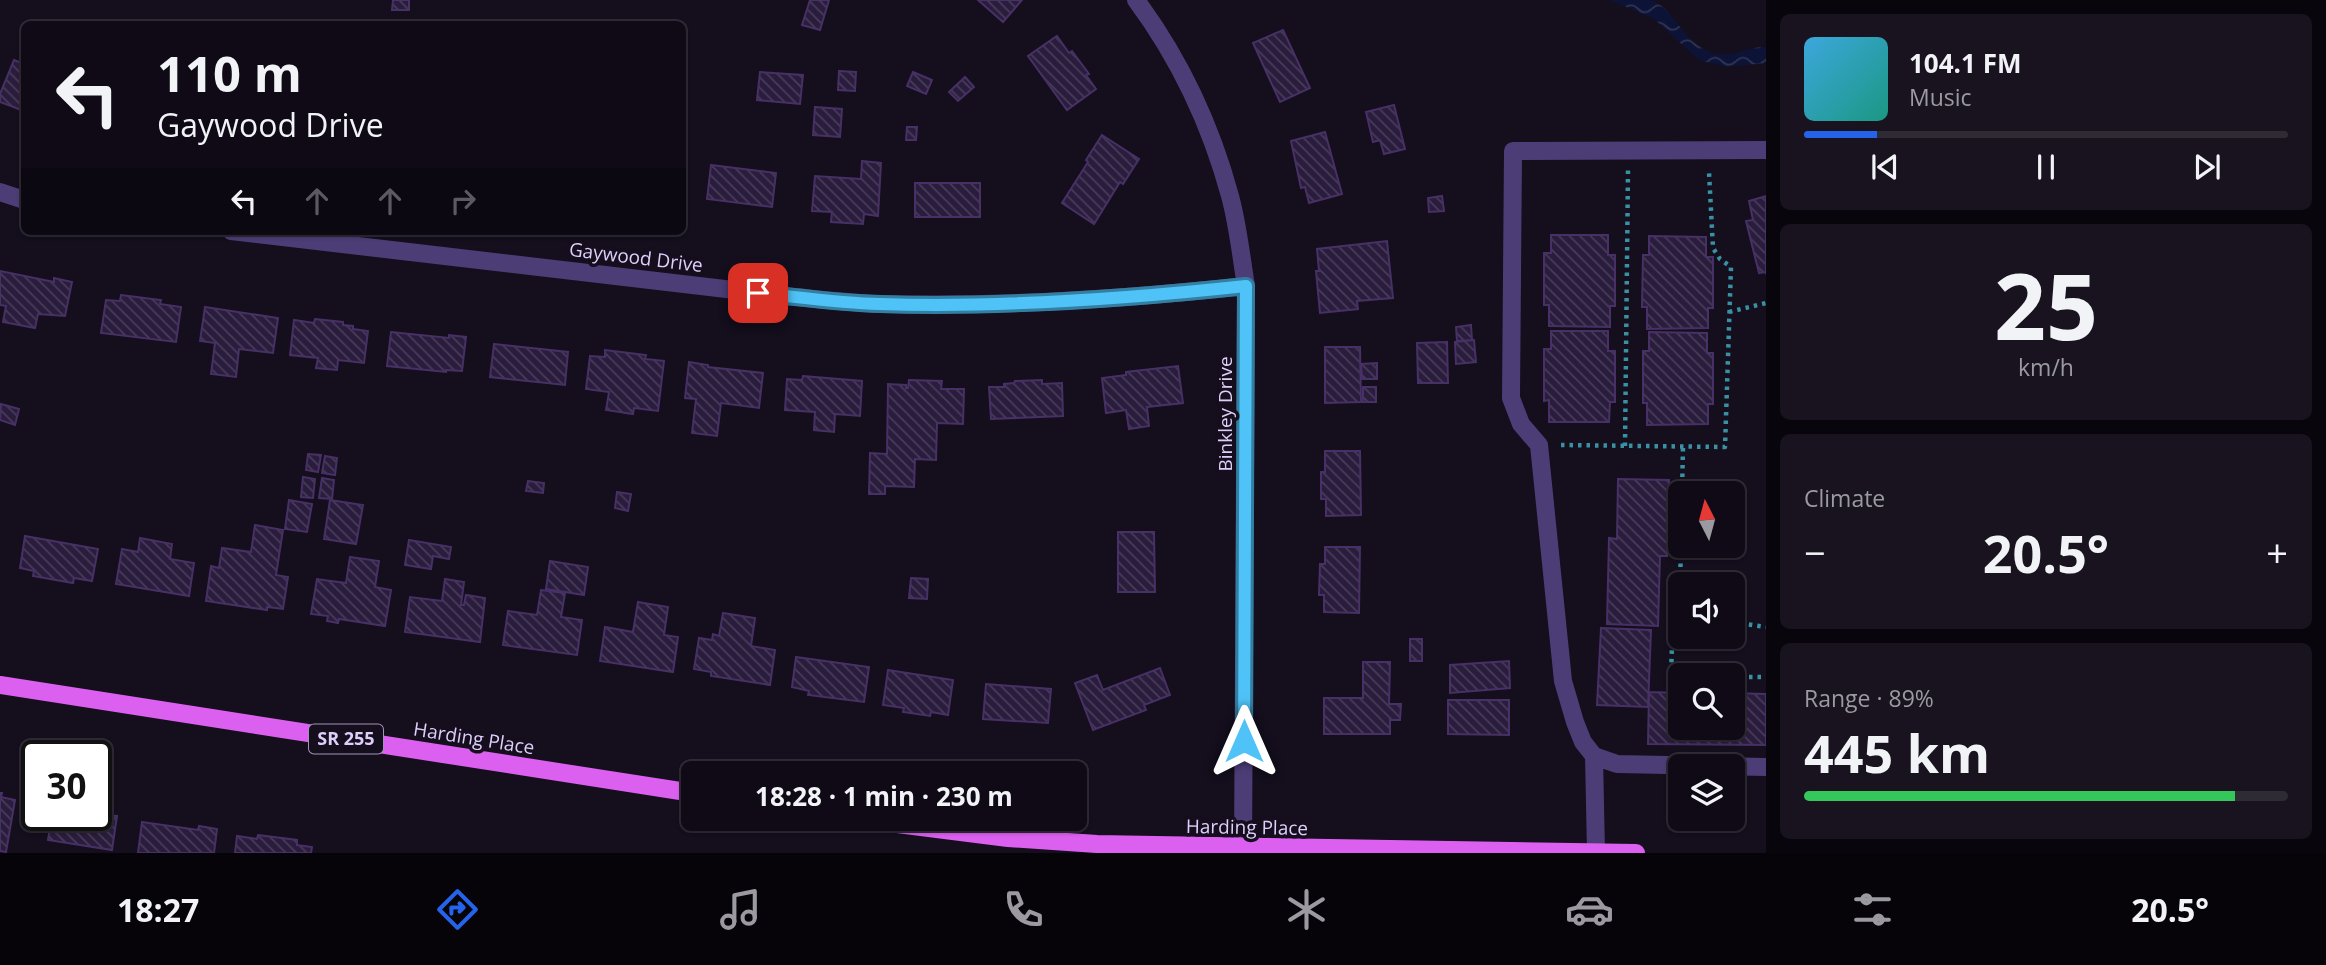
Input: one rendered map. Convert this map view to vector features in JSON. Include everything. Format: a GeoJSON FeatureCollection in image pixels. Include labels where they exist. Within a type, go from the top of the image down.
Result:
{"type":"FeatureCollection","features":[{"type":"Feature","properties":{"kind":"main road","name":"Harding Place"},"geometry":{"type":"LineString","coordinates":[[0,685],[681,791]]}},
{"type":"Feature","properties":{"kind":"main road","name":"Harding Place"},"geometry":{"type":"LineString","coordinates":[[953,831],[1097,844],[1243,850],[1636,853]]}},
{"type":"Feature","properties":{"kind":"street","name":"Binkley Drive"},"geometry":{"type":"LineString","coordinates":[[1136,0],[1160,32],[1201,112],[1231,197],[1246,286],[1243,850]]}},
{"type":"Feature","properties":{"kind":"street"},"geometry":{"type":"LineString","coordinates":[[1766,150],[1513,151],[1511,398],[1521,424],[1539,445],[1563,681],[1583,742],[1594,756],[1609,763],[1766,767]]}},
{"type":"Feature","properties":{"kind":"street"},"geometry":{"type":"LineString","coordinates":[[0,192],[21,200]]}},
{"type":"Feature","properties":{"kind":"street","name":"Gaywood Drive"},"geometry":{"type":"LineString","coordinates":[[265,235],[785,296],[877,304],[1133,298],[1246,286]]}},
{"type":"Feature","properties":{"kind":"street"},"geometry":{"type":"LineString","coordinates":[[1594,756],[1596,852]]}},
{"type":"Feature","properties":{"kind":"path"},"geometry":{"type":"LineString","coordinates":[[1625,446],[1629,150]]}},
{"type":"Feature","properties":{"kind":"path"},"geometry":{"type":"LineString","coordinates":[[1539,445],[1725,447],[1731,267],[1720,259],[1713,247],[1707,150]]}},
{"type":"Feature","properties":{"kind":"path"},"geometry":{"type":"LineString","coordinates":[[1729,312],[1766,303]]}},
{"type":"Feature","properties":{"kind":"path"},"geometry":{"type":"LineString","coordinates":[[1682,481],[1683,446]]}},
{"type":"Feature","properties":{"kind":"path"},"geometry":{"type":"LineString","coordinates":[[1745,624],[1766,627]]}},
{"type":"Feature","properties":{"kind":"path"},"geometry":{"type":"LineString","coordinates":[[1745,677],[1766,677]]}},
{"type":"Feature","properties":{"kind":"water"},"geometry":{"type":"Polygon","coordinates":[[[1610,0],[1649,0],[1658,3],[1695,43],[1705,50],[1729,54],[1766,47],[1766,63],[1726,67],[1699,60],[1654,19],[1610,0]]]}},
{"type":"Feature","properties":{"kind":"building"},"geometry":{"type":"Polygon","coordinates":[[[393,0],[409,0],[409,10],[392,10],[393,0]]]}},
{"type":"Feature","properties":{"kind":"building"},"geometry":{"type":"Polygon","coordinates":[[[810,0],[829,0],[820,30],[802,25],[810,0]]]}},
{"type":"Feature","properties":{"kind":"building"},"geometry":{"type":"Polygon","coordinates":[[[978,0],[1022,0],[1003,22],[978,0]]]}},
{"type":"Feature","properties":{"kind":"building"},"geometry":{"type":"Polygon","coordinates":[[[1283,30],[1310,88],[1280,102],[1253,43],[1283,30]]]}},
{"type":"Feature","properties":{"kind":"building"},"geometry":{"type":"Polygon","coordinates":[[[1057,36],[1089,74],[1086,75],[1096,89],[1067,110],[1028,56],[1057,36]]]}},
{"type":"Feature","properties":{"kind":"building"},"geometry":{"type":"Polygon","coordinates":[[[14,60],[21,63],[21,110],[0,102],[0,94],[14,60]]]}},
{"type":"Feature","properties":{"kind":"building"},"geometry":{"type":"Polygon","coordinates":[[[839,71],[856,72],[855,91],[838,90],[839,71]]]}},
{"type":"Feature","properties":{"kind":"building"},"geometry":{"type":"Polygon","coordinates":[[[760,72],[803,75],[800,104],[757,100],[760,72]]]}},
{"type":"Feature","properties":{"kind":"building"},"geometry":{"type":"Polygon","coordinates":[[[913,72],[932,80],[926,94],[907,86],[913,72]]]}},
{"type":"Feature","properties":{"kind":"building"},"geometry":{"type":"Polygon","coordinates":[[[965,77],[974,87],[958,101],[949,92],[965,77]]]}},
{"type":"Feature","properties":{"kind":"building"},"geometry":{"type":"Polygon","coordinates":[[[1394,105],[1405,149],[1384,154],[1380,140],[1373,142],[1366,112],[1394,105]]]}},
{"type":"Feature","properties":{"kind":"building"},"geometry":{"type":"Polygon","coordinates":[[[815,107],[842,109],[840,137],[813,135],[815,107]]]}},
{"type":"Feature","properties":{"kind":"building"},"geometry":{"type":"Polygon","coordinates":[[[907,127],[917,127],[916,140],[906,140],[907,127]]]}},
{"type":"Feature","properties":{"kind":"building"},"geometry":{"type":"Polygon","coordinates":[[[1325,132],[1342,194],[1309,203],[1305,187],[1301,188],[1291,141],[1325,132]]]}},
{"type":"Feature","properties":{"kind":"building"},"geometry":{"type":"Polygon","coordinates":[[[1102,135],[1139,159],[1123,184],[1120,182],[1094,224],[1062,203],[1102,135]]]}},
{"type":"Feature","properties":{"kind":"building"},"geometry":{"type":"Polygon","coordinates":[[[862,161],[881,163],[878,216],[864,214],[863,224],[831,222],[832,212],[812,211],[815,176],[861,179],[862,161]]]}},
{"type":"Feature","properties":{"kind":"building"},"geometry":{"type":"Polygon","coordinates":[[[711,165],[776,173],[772,207],[707,199],[711,165]]]}},
{"type":"Feature","properties":{"kind":"building"},"geometry":{"type":"Polygon","coordinates":[[[915,183],[980,183],[980,217],[915,217],[915,183]]]}},
{"type":"Feature","properties":{"kind":"building"},"geometry":{"type":"Polygon","coordinates":[[[1442,196],[1444,211],[1429,212],[1428,198],[1442,196]]]}},
{"type":"Feature","properties":{"kind":"building"},"geometry":{"type":"Polygon","coordinates":[[[1766,196],[1766,274],[1759,273],[1746,221],[1753,220],[1749,201],[1766,196]]]}},
{"type":"Feature","properties":{"kind":"building"},"geometry":{"type":"Polygon","coordinates":[[[1551,235],[1608,235],[1608,255],[1615,255],[1615,306],[1610,306],[1610,327],[1549,326],[1549,305],[1544,305],[1544,253],[1551,253],[1551,235]]]}},
{"type":"Feature","properties":{"kind":"building"},"geometry":{"type":"Polygon","coordinates":[[[1649,236],[1706,237],[1706,257],[1713,257],[1713,308],[1708,308],[1708,328],[1647,329],[1647,307],[1642,307],[1643,255],[1649,255],[1649,236]]]}},
{"type":"Feature","properties":{"kind":"building"},"geometry":{"type":"Polygon","coordinates":[[[1387,241],[1393,298],[1357,301],[1358,309],[1320,313],[1317,249],[1387,241]]]}},
{"type":"Feature","properties":{"kind":"building"},"geometry":{"type":"Polygon","coordinates":[[[0,271],[54,282],[54,278],[72,282],[65,316],[38,314],[35,328],[3,322],[6,306],[0,305],[0,271]]]}},
{"type":"Feature","properties":{"kind":"building"},"geometry":{"type":"Polygon","coordinates":[[[121,295],[161,300],[160,304],[181,307],[176,342],[101,333],[106,300],[120,301],[121,295]]]}},
{"type":"Feature","properties":{"kind":"building"},"geometry":{"type":"Polygon","coordinates":[[[205,307],[278,318],[273,353],[239,349],[236,377],[211,374],[215,343],[200,341],[205,307]]]}},
{"type":"Feature","properties":{"kind":"building"},"geometry":{"type":"Polygon","coordinates":[[[315,319],[343,322],[343,325],[353,326],[353,329],[368,331],[364,363],[338,360],[337,370],[316,368],[318,358],[290,355],[294,320],[314,323],[315,319]]]}},
{"type":"Feature","properties":{"kind":"building"},"geometry":{"type":"Polygon","coordinates":[[[1471,325],[1472,340],[1457,341],[1456,327],[1471,325]]]}},
{"type":"Feature","properties":{"kind":"building"},"geometry":{"type":"Polygon","coordinates":[[[1551,331],[1608,331],[1608,351],[1615,351],[1615,402],[1610,402],[1609,422],[1549,422],[1549,400],[1544,401],[1544,349],[1551,349],[1551,331]]]}},
{"type":"Feature","properties":{"kind":"building"},"geometry":{"type":"Polygon","coordinates":[[[391,332],[449,338],[449,335],[466,337],[462,371],[387,366],[391,332]]]}},
{"type":"Feature","properties":{"kind":"building"},"geometry":{"type":"Polygon","coordinates":[[[1649,332],[1707,333],[1707,353],[1713,353],[1713,404],[1708,404],[1708,424],[1647,425],[1647,403],[1643,403],[1643,351],[1649,351],[1649,332]]]}},
{"type":"Feature","properties":{"kind":"building"},"geometry":{"type":"Polygon","coordinates":[[[1474,340],[1476,362],[1456,364],[1455,342],[1474,340]]]}},
{"type":"Feature","properties":{"kind":"building"},"geometry":{"type":"Polygon","coordinates":[[[1447,342],[1448,383],[1418,383],[1417,343],[1447,342]]]}},
{"type":"Feature","properties":{"kind":"building"},"geometry":{"type":"Polygon","coordinates":[[[494,344],[568,352],[565,385],[490,377],[494,344]]]}},
{"type":"Feature","properties":{"kind":"building"},"geometry":{"type":"Polygon","coordinates":[[[1325,347],[1360,347],[1361,402],[1325,403],[1325,347]]]}},
{"type":"Feature","properties":{"kind":"building"},"geometry":{"type":"Polygon","coordinates":[[[605,350],[646,355],[645,359],[664,361],[658,411],[634,408],[633,414],[606,410],[609,392],[586,389],[590,356],[605,357],[605,350]]]}},
{"type":"Feature","properties":{"kind":"building"},"geometry":{"type":"Polygon","coordinates":[[[689,362],[708,367],[763,373],[759,408],[721,403],[717,436],[692,433],[696,399],[685,398],[689,362]]]}},
{"type":"Feature","properties":{"kind":"building"},"geometry":{"type":"Polygon","coordinates":[[[1377,363],[1377,379],[1362,379],[1361,364],[1377,363]]]}},
{"type":"Feature","properties":{"kind":"building"},"geometry":{"type":"Polygon","coordinates":[[[1178,366],[1183,403],[1147,407],[1149,426],[1129,429],[1126,410],[1106,413],[1102,378],[1126,375],[1126,372],[1178,366]]]}},
{"type":"Feature","properties":{"kind":"building"},"geometry":{"type":"Polygon","coordinates":[[[803,376],[862,381],[860,416],[835,414],[834,432],[814,430],[815,412],[785,410],[787,379],[802,380],[803,376]]]}},
{"type":"Feature","properties":{"kind":"building"},"geometry":{"type":"Polygon","coordinates":[[[909,380],[942,381],[941,389],[964,389],[963,424],[937,423],[936,460],[915,459],[914,487],[885,486],[885,494],[869,494],[870,453],[887,454],[888,384],[906,385],[908,388],[909,380]]]}},
{"type":"Feature","properties":{"kind":"building"},"geometry":{"type":"Polygon","coordinates":[[[1042,380],[1042,384],[1062,383],[1063,416],[991,419],[989,387],[1004,387],[1004,384],[1015,381],[1042,380]]]}},
{"type":"Feature","properties":{"kind":"building"},"geometry":{"type":"Polygon","coordinates":[[[1363,387],[1376,387],[1376,402],[1363,402],[1363,387]]]}},
{"type":"Feature","properties":{"kind":"building"},"geometry":{"type":"Polygon","coordinates":[[[1,404],[19,409],[15,425],[0,420],[1,404]]]}},
{"type":"Feature","properties":{"kind":"building"},"geometry":{"type":"Polygon","coordinates":[[[1325,451],[1360,451],[1361,515],[1326,516],[1326,499],[1321,499],[1321,472],[1325,472],[1325,451]]]}},
{"type":"Feature","properties":{"kind":"building"},"geometry":{"type":"Polygon","coordinates":[[[308,454],[321,455],[318,472],[306,470],[308,454]]]}},
{"type":"Feature","properties":{"kind":"building"},"geometry":{"type":"Polygon","coordinates":[[[325,456],[337,458],[335,475],[322,473],[325,456]]]}},
{"type":"Feature","properties":{"kind":"building"},"geometry":{"type":"Polygon","coordinates":[[[303,477],[315,479],[313,498],[301,497],[303,477]]]}},
{"type":"Feature","properties":{"kind":"building"},"geometry":{"type":"Polygon","coordinates":[[[322,478],[334,480],[332,499],[319,498],[322,478]]]}},
{"type":"Feature","properties":{"kind":"building"},"geometry":{"type":"Polygon","coordinates":[[[1618,479],[1669,480],[1667,556],[1660,556],[1658,626],[1607,624],[1609,538],[1617,539],[1618,479]]]}},
{"type":"Feature","properties":{"kind":"building"},"geometry":{"type":"Polygon","coordinates":[[[528,481],[544,483],[543,493],[526,491],[528,481]]]}},
{"type":"Feature","properties":{"kind":"building"},"geometry":{"type":"Polygon","coordinates":[[[617,492],[631,494],[628,511],[615,508],[617,492]]]}},
{"type":"Feature","properties":{"kind":"building"},"geometry":{"type":"Polygon","coordinates":[[[289,500],[312,504],[307,532],[285,529],[289,500]]]}},
{"type":"Feature","properties":{"kind":"building"},"geometry":{"type":"Polygon","coordinates":[[[330,500],[363,505],[356,544],[324,539],[330,500]]]}},
{"type":"Feature","properties":{"kind":"building"},"geometry":{"type":"Polygon","coordinates":[[[255,525],[283,530],[276,575],[288,577],[283,609],[267,607],[267,610],[206,601],[211,566],[219,568],[222,548],[251,552],[255,525]]]}},
{"type":"Feature","properties":{"kind":"building"},"geometry":{"type":"Polygon","coordinates":[[[1118,532],[1154,532],[1155,592],[1118,592],[1118,532]]]}},
{"type":"Feature","properties":{"kind":"building"},"geometry":{"type":"Polygon","coordinates":[[[25,536],[98,549],[92,581],[74,578],[73,583],[33,576],[34,571],[20,568],[25,536]]]}},
{"type":"Feature","properties":{"kind":"building"},"geometry":{"type":"Polygon","coordinates":[[[140,538],[172,544],[170,559],[194,563],[189,596],[116,584],[122,549],[138,552],[140,538]]]}},
{"type":"Feature","properties":{"kind":"building"},"geometry":{"type":"Polygon","coordinates":[[[409,540],[451,547],[449,559],[433,556],[431,569],[405,565],[409,540]]]}},
{"type":"Feature","properties":{"kind":"building"},"geometry":{"type":"Polygon","coordinates":[[[1325,547],[1360,547],[1359,613],[1324,612],[1324,595],[1319,595],[1320,564],[1325,564],[1325,547]]]}},
{"type":"Feature","properties":{"kind":"building"},"geometry":{"type":"Polygon","coordinates":[[[350,557],[379,561],[375,587],[391,590],[385,626],[339,619],[338,623],[327,621],[328,616],[311,614],[317,579],[346,583],[350,557]]]}},
{"type":"Feature","properties":{"kind":"building"},"geometry":{"type":"Polygon","coordinates":[[[550,561],[588,567],[584,595],[546,589],[550,561]]]}},
{"type":"Feature","properties":{"kind":"building"},"geometry":{"type":"Polygon","coordinates":[[[911,578],[928,579],[927,599],[909,598],[911,578]]]}},
{"type":"Feature","properties":{"kind":"building"},"geometry":{"type":"Polygon","coordinates":[[[445,579],[464,582],[461,605],[464,605],[466,595],[485,598],[480,642],[405,632],[410,597],[442,601],[445,579]]]}},
{"type":"Feature","properties":{"kind":"building"},"geometry":{"type":"Polygon","coordinates":[[[541,590],[565,593],[561,617],[582,620],[577,655],[503,645],[508,611],[537,615],[541,590]]]}},
{"type":"Feature","properties":{"kind":"building"},"geometry":{"type":"Polygon","coordinates":[[[638,602],[668,607],[664,635],[678,637],[673,672],[600,661],[605,627],[633,632],[638,602]]]}},
{"type":"Feature","properties":{"kind":"building"},"geometry":{"type":"Polygon","coordinates":[[[723,613],[755,618],[751,646],[775,650],[770,685],[711,676],[711,672],[694,669],[699,638],[712,640],[713,634],[719,636],[723,613]]]}},
{"type":"Feature","properties":{"kind":"building"},"geometry":{"type":"Polygon","coordinates":[[[1601,628],[1651,630],[1648,707],[1597,705],[1601,628]]]}},
{"type":"Feature","properties":{"kind":"building"},"geometry":{"type":"Polygon","coordinates":[[[1410,639],[1422,639],[1422,661],[1410,661],[1410,639]]]}},
{"type":"Feature","properties":{"kind":"building"},"geometry":{"type":"Polygon","coordinates":[[[796,657],[869,667],[864,702],[808,695],[809,691],[792,687],[796,657]]]}},
{"type":"Feature","properties":{"kind":"building"},"geometry":{"type":"Polygon","coordinates":[[[1509,661],[1510,688],[1450,693],[1450,665],[1509,661]]]}},
{"type":"Feature","properties":{"kind":"building"},"geometry":{"type":"Polygon","coordinates":[[[1363,662],[1390,662],[1389,704],[1401,704],[1400,720],[1390,720],[1390,734],[1324,734],[1324,698],[1363,698],[1363,662]]]}},
{"type":"Feature","properties":{"kind":"building"},"geometry":{"type":"Polygon","coordinates":[[[1160,668],[1170,695],[1144,705],[1146,710],[1093,730],[1075,683],[1097,675],[1103,690],[1160,668]]]}},
{"type":"Feature","properties":{"kind":"building"},"geometry":{"type":"Polygon","coordinates":[[[888,670],[953,680],[948,715],[931,712],[930,716],[903,712],[904,708],[883,705],[888,670]]]}},
{"type":"Feature","properties":{"kind":"building"},"geometry":{"type":"Polygon","coordinates":[[[986,684],[1051,689],[1048,723],[983,719],[986,684]]]}},
{"type":"Feature","properties":{"kind":"building"},"geometry":{"type":"Polygon","coordinates":[[[1649,692],[1668,693],[1668,740],[1745,740],[1745,693],[1766,694],[1766,745],[1648,744],[1649,692]]]}},
{"type":"Feature","properties":{"kind":"building"},"geometry":{"type":"Polygon","coordinates":[[[1448,700],[1509,700],[1509,735],[1448,734],[1448,700]]]}},
{"type":"Feature","properties":{"kind":"building"},"geometry":{"type":"Polygon","coordinates":[[[0,793],[1,797],[15,800],[6,852],[0,851],[0,793]]]}},
{"type":"Feature","properties":{"kind":"building"},"geometry":{"type":"Polygon","coordinates":[[[112,816],[117,816],[112,850],[48,840],[50,831],[112,831],[112,816]]]}},
{"type":"Feature","properties":{"kind":"building"},"geometry":{"type":"Polygon","coordinates":[[[142,822],[198,830],[199,826],[217,829],[214,853],[138,853],[142,822]]]}},
{"type":"Feature","properties":{"kind":"building"},"geometry":{"type":"Polygon","coordinates":[[[258,835],[297,840],[297,845],[312,847],[311,853],[235,853],[237,836],[257,839],[258,835]]]}},
{"type":"Feature","properties":{"kind":"route"},"geometry":{"type":"LineString","coordinates":[[758,293],[877,304],[959,304],[1133,298],[1246,286],[1244,741]]}}]}
